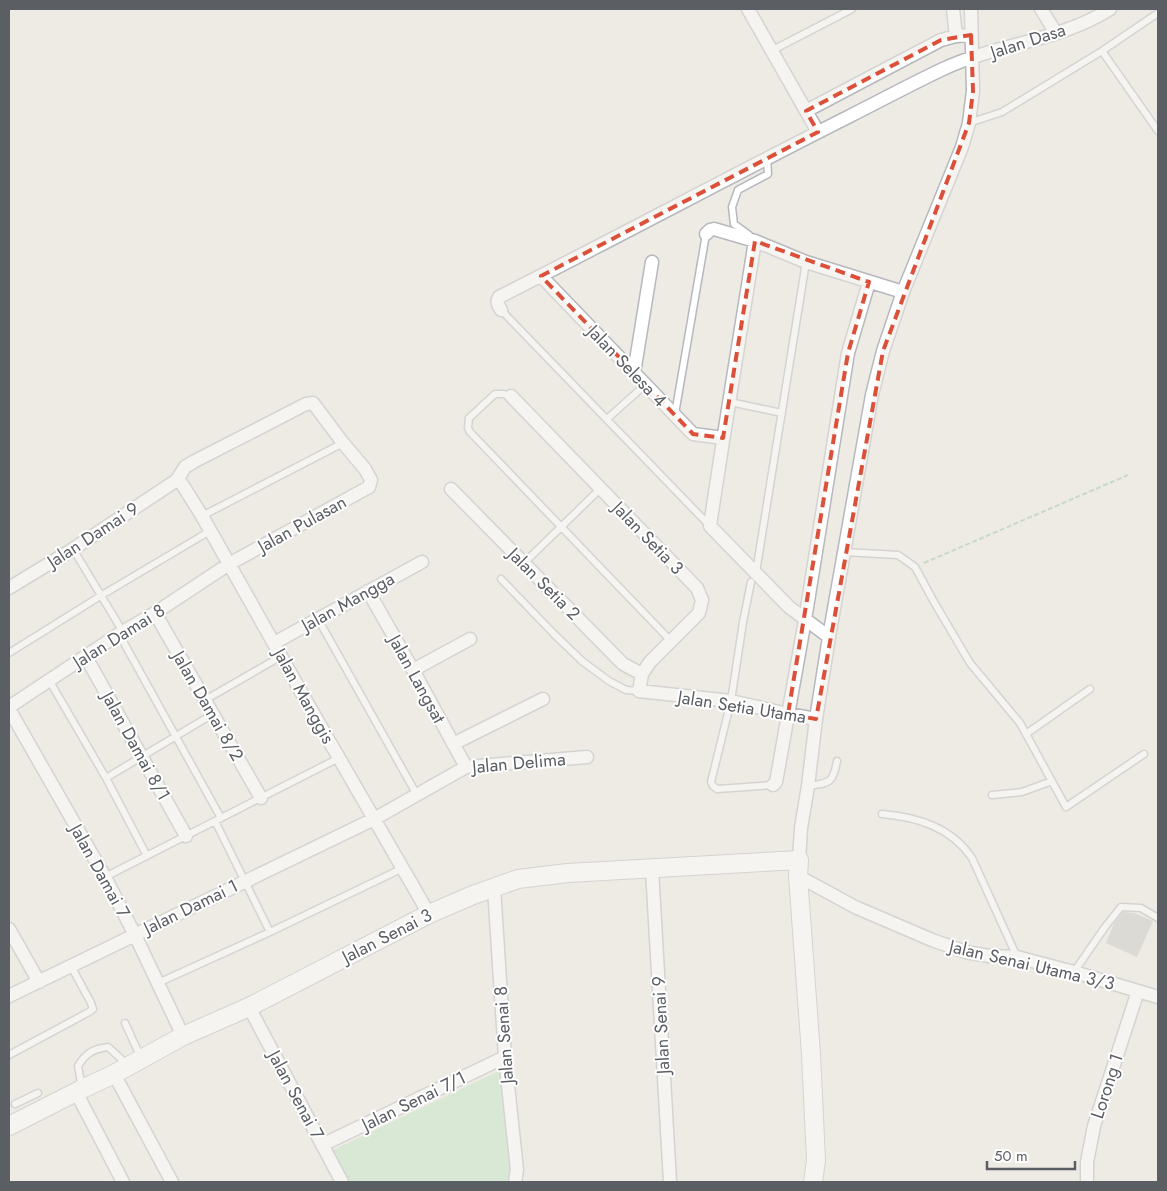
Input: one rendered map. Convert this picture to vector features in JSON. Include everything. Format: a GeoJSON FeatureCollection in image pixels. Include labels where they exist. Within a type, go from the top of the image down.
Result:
{"type":"FeatureCollection","features":[{"type":"Feature","properties":{"kind":"street"},"geometry":{"type":"LineString","coordinates":[[748,9],[818,132]]}},
{"type":"Feature","properties":{"kind":"street"},"geometry":{"type":"LineString","coordinates":[[953,9],[956,36]]}},
{"type":"Feature","properties":{"kind":"street"},"geometry":{"type":"LineString","coordinates":[[814,1182],[816,1160],[812,1064],[798,868],[801,828],[829,637],[872,395],[883,350],[962,147],[969,123],[973,91],[970,9]]}},
{"type":"Feature","properties":{"kind":"street"},"geometry":{"type":"LineString","coordinates":[[1041,9],[1056,33]]}},
{"type":"Feature","properties":{"kind":"street","name":"Jalan Dasa"},"geometry":{"type":"LineString","coordinates":[[501,310],[497,304],[499,297],[945,68],[1056,33],[1098,17],[1110,9]]}},
{"type":"Feature","properties":{"kind":"street"},"geometry":{"type":"LineString","coordinates":[[806,111],[941,40],[956,36],[972,35]]}},
{"type":"Feature","properties":{"kind":"street"},"geometry":{"type":"LineString","coordinates":[[706,234],[714,229],[755,241],[806,262],[904,292]]}},
{"type":"Feature","properties":{"kind":"street"},"geometry":{"type":"LineString","coordinates":[[755,241],[710,526],[754,578],[829,637]]}},
{"type":"Feature","properties":{"kind":"street"},"geometry":{"type":"LineString","coordinates":[[634,374],[652,262]]}},
{"type":"Feature","properties":{"kind":"street","name":"Jalan Selesa 4"},"geometry":{"type":"LineString","coordinates":[[541,276],[693,434],[723,438]]}},
{"type":"Feature","properties":{"kind":"street"},"geometry":{"type":"LineString","coordinates":[[773,785],[776,782],[805,620],[848,353],[869,282]]}},
{"type":"Feature","properties":{"kind":"street","name":"Jalan Setia 3"},"geometry":{"type":"LineString","coordinates":[[511,396],[697,588],[702,600],[699,613],[650,662],[642,674],[639,691]]}},
{"type":"Feature","properties":{"kind":"street","name":"Jalan Damai 9"},"geometry":{"type":"LineString","coordinates":[[9,588],[73,549],[177,480],[185,467],[195,460],[306,404],[313,403],[343,443]]}},
{"type":"Feature","properties":{"kind":"street","name":"Jalan Pulasan"},"geometry":{"type":"LineString","coordinates":[[230,564],[369,487],[371,480],[365,469],[343,443]]}},
{"type":"Feature","properties":{"kind":"street","name":"Jalan Manggis"},"geometry":{"type":"LineString","coordinates":[[177,480],[182,484],[230,564],[429,914]]}},
{"type":"Feature","properties":{"kind":"street","name":"Jalan Setia 2"},"geometry":{"type":"LineString","coordinates":[[451,489],[623,664],[642,674]]}},
{"type":"Feature","properties":{"kind":"street","name":"Jalan Mangga"},"geometry":{"type":"LineString","coordinates":[[274,643],[422,562]]}},
{"type":"Feature","properties":{"kind":"street","name":"Jalan Damai 8"},"geometry":{"type":"LineString","coordinates":[[9,708],[121,633],[230,564]]}},
{"type":"Feature","properties":{"kind":"street","name":"Jalan Langsat"},"geometry":{"type":"LineString","coordinates":[[368,592],[466,767]]}},
{"type":"Feature","properties":{"kind":"street","name":"Jalan Damai 8/2"},"geometry":{"type":"LineString","coordinates":[[155,613],[261,798]]}},
{"type":"Feature","properties":{"kind":"street"},"geometry":{"type":"LineString","coordinates":[[413,670],[470,639]]}},
{"type":"Feature","properties":{"kind":"street","name":"Jalan Damai 8/1"},"geometry":{"type":"LineString","coordinates":[[86,656],[186,836]]}},
{"type":"Feature","properties":{"kind":"street","name":"Jalan Setia Utama"},"geometry":{"type":"LineString","coordinates":[[639,691],[731,701],[816,719]]}},
{"type":"Feature","properties":{"kind":"street"},"geometry":{"type":"LineString","coordinates":[[453,744],[543,699]]}},
{"type":"Feature","properties":{"kind":"street","name":"Jalan Damai 7"},"geometry":{"type":"LineString","coordinates":[[9,708],[135,935],[183,1036]]}},
{"type":"Feature","properties":{"kind":"street","name":"Jalan Delima"},"geometry":{"type":"LineString","coordinates":[[374,819],[466,767],[587,757]]}},
{"type":"Feature","properties":{"kind":"street","name":"Jalan Damai 1"},"geometry":{"type":"LineString","coordinates":[[9,996],[374,819]]}},
{"type":"Feature","properties":{"kind":"street","name":"Jalan Senai 3"},"geometry":{"type":"LineString","coordinates":[[9,1126],[35,1103],[79,1090],[183,1036],[249,1007],[429,914],[473,895],[518,879],[568,873],[652,869],[798,868]]}},
{"type":"Feature","properties":{"kind":"street","name":"Jalan Senai Utama 3/3"},"geometry":{"type":"LineString","coordinates":[[798,868],[856,907],[932,940],[966,952],[1017,958],[1074,972],[1158,997]]}},
{"type":"Feature","properties":{"kind":"street","name":"Jalan Senai 9"},"geometry":{"type":"LineString","coordinates":[[652,869],[670,1182]]}},
{"type":"Feature","properties":{"kind":"street","name":"Jalan Senai 8"},"geometry":{"type":"LineString","coordinates":[[494,888],[505,1057],[517,1170],[515,1182]]}},
{"type":"Feature","properties":{"kind":"street"},"geometry":{"type":"LineString","coordinates":[[9,929],[39,982]]}},
{"type":"Feature","properties":{"kind":"street","name":"Lorong 1"},"geometry":{"type":"LineString","coordinates":[[1087,1182],[1087,1162],[1094,1126],[1138,991]]}},
{"type":"Feature","properties":{"kind":"street","name":"Jalan Senai 7"},"geometry":{"type":"LineString","coordinates":[[249,1007],[342,1182]]}},
{"type":"Feature","properties":{"kind":"street","name":"Jalan Senai 7/1"},"geometry":{"type":"LineString","coordinates":[[322,1144],[505,1057]]}},
{"type":"Feature","properties":{"kind":"street"},"geometry":{"type":"LineString","coordinates":[[128,1066],[172,1182]]}},
{"type":"Feature","properties":{"kind":"street"},"geometry":{"type":"LineString","coordinates":[[79,1090],[123,1182]]}},
{"type":"Feature","properties":{"kind":"lane"},"geometry":{"type":"LineString","coordinates":[[771,51],[852,9]]}},
{"type":"Feature","properties":{"kind":"lane"},"geometry":{"type":"LineString","coordinates":[[969,123],[1002,112],[1102,51],[1158,13]]}},
{"type":"Feature","properties":{"kind":"lane"},"geometry":{"type":"LineString","coordinates":[[1102,51],[1158,131]]}},
{"type":"Feature","properties":{"kind":"lane"},"geometry":{"type":"LineString","coordinates":[[755,241],[734,224],[732,207],[738,190],[768,174],[766,159]]}},
{"type":"Feature","properties":{"kind":"lane"},"geometry":{"type":"LineString","coordinates":[[674,415],[706,234]]}},
{"type":"Feature","properties":{"kind":"lane"},"geometry":{"type":"LineString","coordinates":[[773,785],[717,788],[712,786],[711,782],[731,701],[742,629],[754,578],[806,262]]}},
{"type":"Feature","properties":{"kind":"lane"},"geometry":{"type":"LineString","coordinates":[[501,310],[710,526]]}},
{"type":"Feature","properties":{"kind":"lane"},"geometry":{"type":"LineString","coordinates":[[607,419],[645,385]]}},
{"type":"Feature","properties":{"kind":"lane"},"geometry":{"type":"LineString","coordinates":[[511,396],[495,394],[469,418],[468,428],[671,641]]}},
{"type":"Feature","properties":{"kind":"lane"},"geometry":{"type":"LineString","coordinates":[[730,402],[782,413]]}},
{"type":"Feature","properties":{"kind":"lane"},"geometry":{"type":"LineString","coordinates":[[202,516],[343,443]]}},
{"type":"Feature","properties":{"kind":"lane"},"geometry":{"type":"LineString","coordinates":[[524,563],[600,488]]}},
{"type":"Feature","properties":{"kind":"lane"},"geometry":{"type":"LineString","coordinates":[[9,653],[210,530]]}},
{"type":"Feature","properties":{"kind":"lane"},"geometry":{"type":"LineString","coordinates":[[73,549],[102,595],[176,736],[218,820],[270,932]]}},
{"type":"Feature","properties":{"kind":"lane"},"geometry":{"type":"LineString","coordinates":[[844,552],[898,555],[915,567],[970,663],[1020,723],[1066,807],[1144,754]]}},
{"type":"Feature","properties":{"kind":"lane"},"geometry":{"type":"LineString","coordinates":[[501,579],[582,661],[609,681],[626,690],[639,691]]}},
{"type":"Feature","properties":{"kind":"lane"},"geometry":{"type":"LineString","coordinates":[[318,618],[417,795]]}},
{"type":"Feature","properties":{"kind":"lane"},"geometry":{"type":"LineString","coordinates":[[205,700],[273,662]]}},
{"type":"Feature","properties":{"kind":"lane"},"geometry":{"type":"LineString","coordinates":[[49,680],[106,778],[147,856]]}},
{"type":"Feature","properties":{"kind":"lane"},"geometry":{"type":"LineString","coordinates":[[1026,734],[1090,689]]}},
{"type":"Feature","properties":{"kind":"lane"},"geometry":{"type":"LineString","coordinates":[[106,778],[213,714]]}},
{"type":"Feature","properties":{"kind":"lane"},"geometry":{"type":"LineString","coordinates":[[104,877],[339,758]]}},
{"type":"Feature","properties":{"kind":"lane"},"geometry":{"type":"LineString","coordinates":[[808,786],[829,781],[835,774],[837,761]]}},
{"type":"Feature","properties":{"kind":"lane"},"geometry":{"type":"LineString","coordinates":[[992,795],[1022,792],[1052,781]]}},
{"type":"Feature","properties":{"kind":"lane"},"geometry":{"type":"LineString","coordinates":[[882,814],[902,816],[926,823],[946,832],[966,848],[1017,958]]}},
{"type":"Feature","properties":{"kind":"lane"},"geometry":{"type":"LineString","coordinates":[[158,983],[270,932],[402,868]]}},
{"type":"Feature","properties":{"kind":"lane"},"geometry":{"type":"LineString","coordinates":[[1074,972],[1121,907],[1141,908],[1158,918]]}},
{"type":"Feature","properties":{"kind":"lane"},"geometry":{"type":"LineString","coordinates":[[9,1056],[92,1009],[91,1003],[71,966]]}},
{"type":"Feature","properties":{"kind":"lane"},"geometry":{"type":"LineString","coordinates":[[125,1023],[128,1066]]}},
{"type":"Feature","properties":{"kind":"lane"},"geometry":{"type":"LineString","coordinates":[[79,1090],[78,1066],[84,1056],[96,1049],[108,1047],[128,1066]]}},
{"type":"Feature","properties":{"kind":"lane"},"geometry":{"type":"LineString","coordinates":[[16,1104],[35,1103],[38,1093]]}},
{"type":"Feature","properties":{"kind":"path"},"geometry":{"type":"LineString","coordinates":[[915,567],[1128,475]]}},
{"type":"Feature","properties":{"kind":"highlighted area"},"geometry":{"type":"Polygon","coordinates":[[[971,35],[973,91],[969,123],[883,351],[816,719],[788,714],[848,353],[869,282],[755,241],[723,438],[693,434],[541,276],[818,132],[806,111],[941,40],[971,35]]]}},
{"type":"Feature","properties":{"kind":"green space"},"geometry":{"type":"Polygon","coordinates":[[[503,1069],[511,1174],[509,1182],[348,1182],[331,1151],[503,1069]]]}},
{"type":"Feature","properties":{"kind":"building"},"geometry":{"type":"Polygon","coordinates":[[[1123,912],[1134,913],[1153,921],[1137,957],[1106,943],[1114,923],[1123,912]]]}}]}
